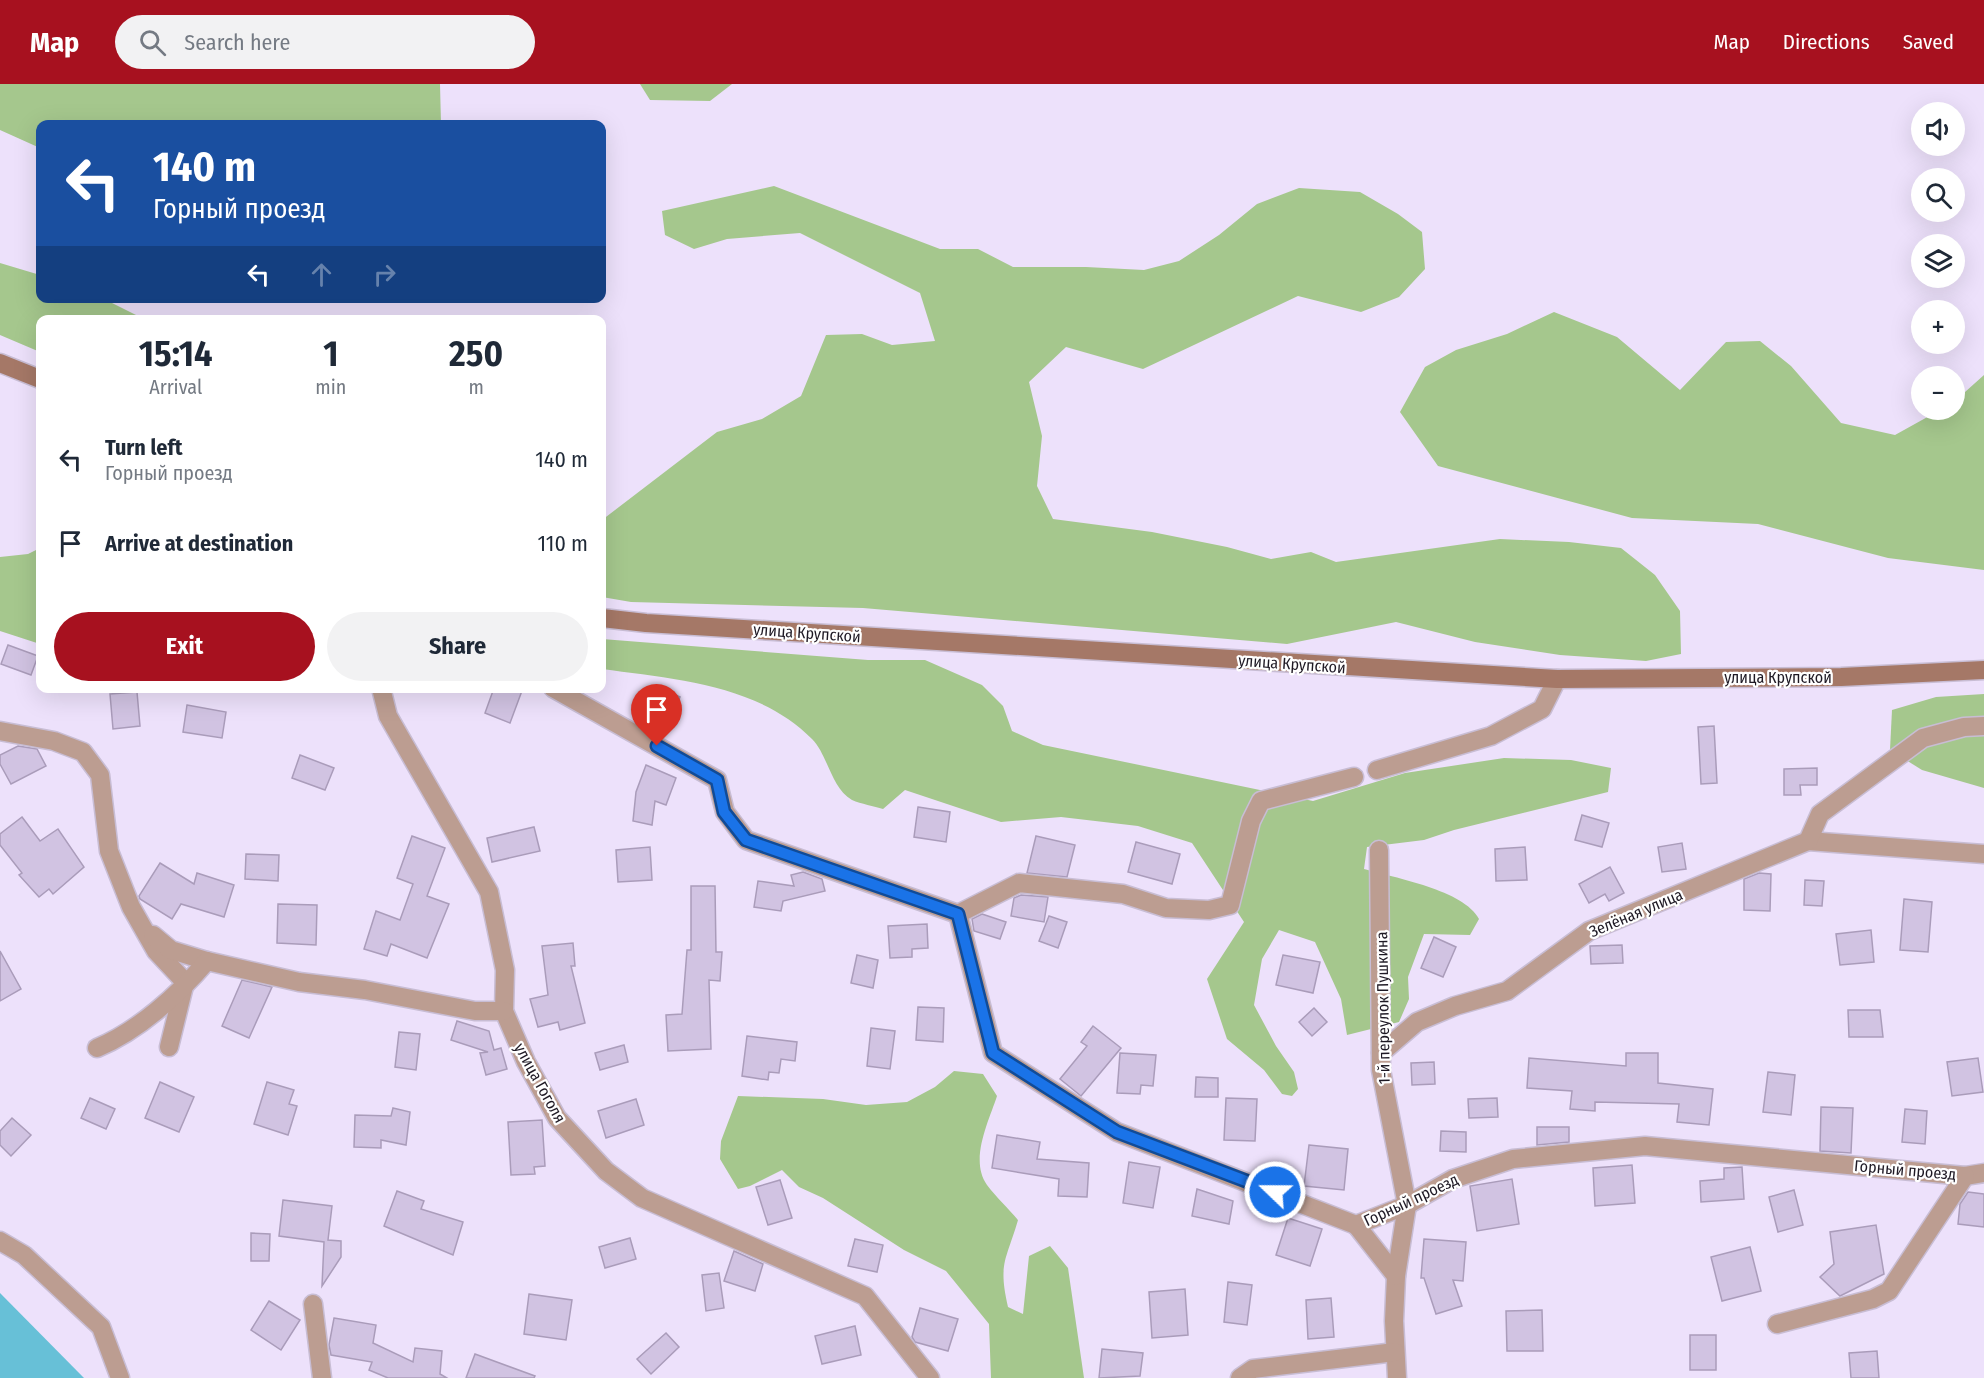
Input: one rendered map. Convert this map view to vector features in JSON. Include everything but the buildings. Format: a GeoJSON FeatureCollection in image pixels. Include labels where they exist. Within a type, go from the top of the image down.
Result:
{"type":"FeatureCollection","features":[{"type":"Feature","properties":{"kind":"street"},"geometry":{"type":"LineString","coordinates":[[0,363],[36,377]]}},
{"type":"Feature","properties":{"kind":"street","name":"улица Крупской"},"geometry":{"type":"LineString","coordinates":[[606,618],[670,625],[1557,679],[1841,677],[1984,670]]}},
{"type":"Feature","properties":{"kind":"street"},"geometry":{"type":"LineString","coordinates":[[1377,770],[1491,736],[1542,709],[1557,679]]}},
{"type":"Feature","properties":{"kind":"street","name":"улица Гоголя"},"geometry":{"type":"LineString","coordinates":[[382,693],[388,716],[489,892],[505,970],[504,1011],[526,1062],[557,1118],[606,1172],[642,1198],[865,1296],[930,1378]]}},
{"type":"Feature","properties":{"kind":"street"},"geometry":{"type":"LineString","coordinates":[[562,693],[717,780],[724,812],[746,840],[958,914],[1018,883],[1123,894],[1166,908],[1209,910],[1230,905],[1251,821],[1261,801],[1354,777]]}},
{"type":"Feature","properties":{"kind":"street"},"geometry":{"type":"LineString","coordinates":[[1808,841],[1820,814],[1923,738],[1964,726],[1984,726]]}},
{"type":"Feature","properties":{"kind":"street"},"geometry":{"type":"LineString","coordinates":[[0,731],[54,741],[83,752],[100,775],[109,851],[141,925],[156,951],[185,982]]}},
{"type":"Feature","properties":{"kind":"street","name":"Зелёная улица"},"geometry":{"type":"LineString","coordinates":[[1381,1053],[1417,1022],[1455,1006],[1507,991],[1589,931],[1808,841],[1984,854]]}},
{"type":"Feature","properties":{"kind":"street","name":"1-й переулок Пушкина"},"geometry":{"type":"LineString","coordinates":[[1379,850],[1381,1053],[1385,1098],[1407,1205],[1396,1276],[1397,1378]]}},
{"type":"Feature","properties":{"kind":"street","name":"Горный проезд"},"geometry":{"type":"LineString","coordinates":[[958,914],[993,1053],[1117,1132],[1356,1225],[1407,1205],[1453,1179],[1513,1159],[1645,1146],[1965,1176],[1984,1173]]}},
{"type":"Feature","properties":{"kind":"street"},"geometry":{"type":"LineString","coordinates":[[141,925],[171,950],[207,962],[299,982],[365,990],[475,1011],[504,1011]]}},
{"type":"Feature","properties":{"kind":"street"},"geometry":{"type":"LineString","coordinates":[[97,1048],[124,1036],[155,1011],[207,962]]}},
{"type":"Feature","properties":{"kind":"street"},"geometry":{"type":"LineString","coordinates":[[169,1047],[185,982]]}},
{"type":"Feature","properties":{"kind":"street"},"geometry":{"type":"LineString","coordinates":[[1777,1324],[1873,1299],[1889,1291],[1965,1176]]}},
{"type":"Feature","properties":{"kind":"street"},"geometry":{"type":"LineString","coordinates":[[1356,1225],[1396,1276]]}},
{"type":"Feature","properties":{"kind":"street"},"geometry":{"type":"LineString","coordinates":[[0,1241],[24,1255],[101,1326],[120,1378]]}},
{"type":"Feature","properties":{"kind":"street"},"geometry":{"type":"LineString","coordinates":[[313,1304],[322,1378]]}},
{"type":"Feature","properties":{"kind":"street"},"geometry":{"type":"LineString","coordinates":[[1240,1378],[1253,1369],[1395,1353]]}},
{"type":"Feature","properties":{"kind":"green space"},"geometry":{"type":"Polygon","coordinates":[[[0,84],[440,84],[441,120],[36,120],[36,146],[0,130],[0,84]]]}},
{"type":"Feature","properties":{"kind":"green space"},"geometry":{"type":"Polygon","coordinates":[[[640,84],[732,84],[710,101],[650,100],[640,84]]]}},
{"type":"Feature","properties":{"kind":"green space"},"geometry":{"type":"Polygon","coordinates":[[[774,186],[940,249],[978,249],[1013,267],[1144,270],[1179,261],[1219,235],[1257,204],[1299,188],[1360,192],[1398,214],[1422,232],[1425,269],[1399,297],[1361,312],[1298,296],[1143,369],[1066,347],[1029,382],[1042,436],[1037,486],[1053,519],[1152,532],[1227,547],[1271,559],[1311,552],[1336,562],[1500,539],[1569,542],[1621,548],[1655,575],[1680,611],[1681,654],[1646,661],[1560,655],[1475,642],[1396,622],[1287,644],[863,608],[631,602],[606,598],[606,517],[717,432],[762,419],[801,396],[826,335],[862,334],[892,345],[935,341],[920,293],[800,233],[727,239],[694,249],[665,235],[662,211],[774,186]]]}},
{"type":"Feature","properties":{"kind":"green space"},"geometry":{"type":"Polygon","coordinates":[[[0,263],[36,274],[36,303],[112,303],[136,315],[36,315],[36,350],[0,335],[0,263]]]}},
{"type":"Feature","properties":{"kind":"green space"},"geometry":{"type":"Polygon","coordinates":[[[1554,312],[1617,337],[1680,390],[1726,342],[1760,341],[1791,366],[1841,423],[1895,435],[1922,420],[1965,420],[1965,392],[1984,375],[1984,570],[1888,558],[1758,524],[1632,518],[1438,466],[1400,412],[1425,367],[1456,350],[1507,334],[1554,312]]]}},
{"type":"Feature","properties":{"kind":"green space"},"geometry":{"type":"Polygon","coordinates":[[[36,550],[36,643],[0,631],[0,557],[28,554],[36,550]]]}},
{"type":"Feature","properties":{"kind":"green space"},"geometry":{"type":"Polygon","coordinates":[[[606,639],[868,660],[925,660],[982,685],[1003,706],[1012,731],[1043,745],[1313,801],[1405,773],[1504,758],[1571,760],[1611,768],[1608,792],[1454,830],[1424,840],[1367,847],[1364,869],[1428,886],[1459,900],[1479,919],[1470,935],[1424,934],[1408,977],[1409,999],[1399,1022],[1347,1035],[1341,999],[1315,942],[1279,930],[1262,959],[1254,1005],[1276,1046],[1294,1072],[1298,1089],[1292,1096],[1282,1094],[1264,1070],[1227,1039],[1207,979],[1244,922],[1192,843],[1138,826],[1061,817],[1001,822],[905,790],[883,809],[852,800],[839,788],[812,739],[790,721],[766,706],[741,695],[657,676],[606,670],[606,639]]]}},
{"type":"Feature","properties":{"kind":"green space"},"geometry":{"type":"Polygon","coordinates":[[[1984,694],[1984,788],[1922,770],[1890,750],[1892,710],[1936,697],[1984,694]]]}},
{"type":"Feature","properties":{"kind":"green space"},"geometry":{"type":"Polygon","coordinates":[[[954,1071],[983,1074],[997,1096],[982,1140],[980,1164],[987,1185],[1018,1220],[1005,1262],[1004,1281],[1008,1307],[1023,1314],[1029,1256],[1050,1246],[1068,1268],[1084,1378],[991,1378],[989,1324],[946,1271],[904,1250],[823,1198],[799,1187],[782,1170],[750,1186],[738,1189],[720,1159],[721,1141],[738,1096],[823,1099],[866,1105],[907,1102],[935,1087],[954,1071]]]}},
{"type":"Feature","properties":{"kind":"water"},"geometry":{"type":"Polygon","coordinates":[[[0,1293],[84,1378],[0,1378],[0,1293]]]}},
{"type":"Feature","properties":{"kind":"route"},"geometry":{"type":"LineString","coordinates":[[657,746],[717,780],[724,812],[746,840],[958,914],[993,1053],[1117,1132],[1275,1192]]}}]}
